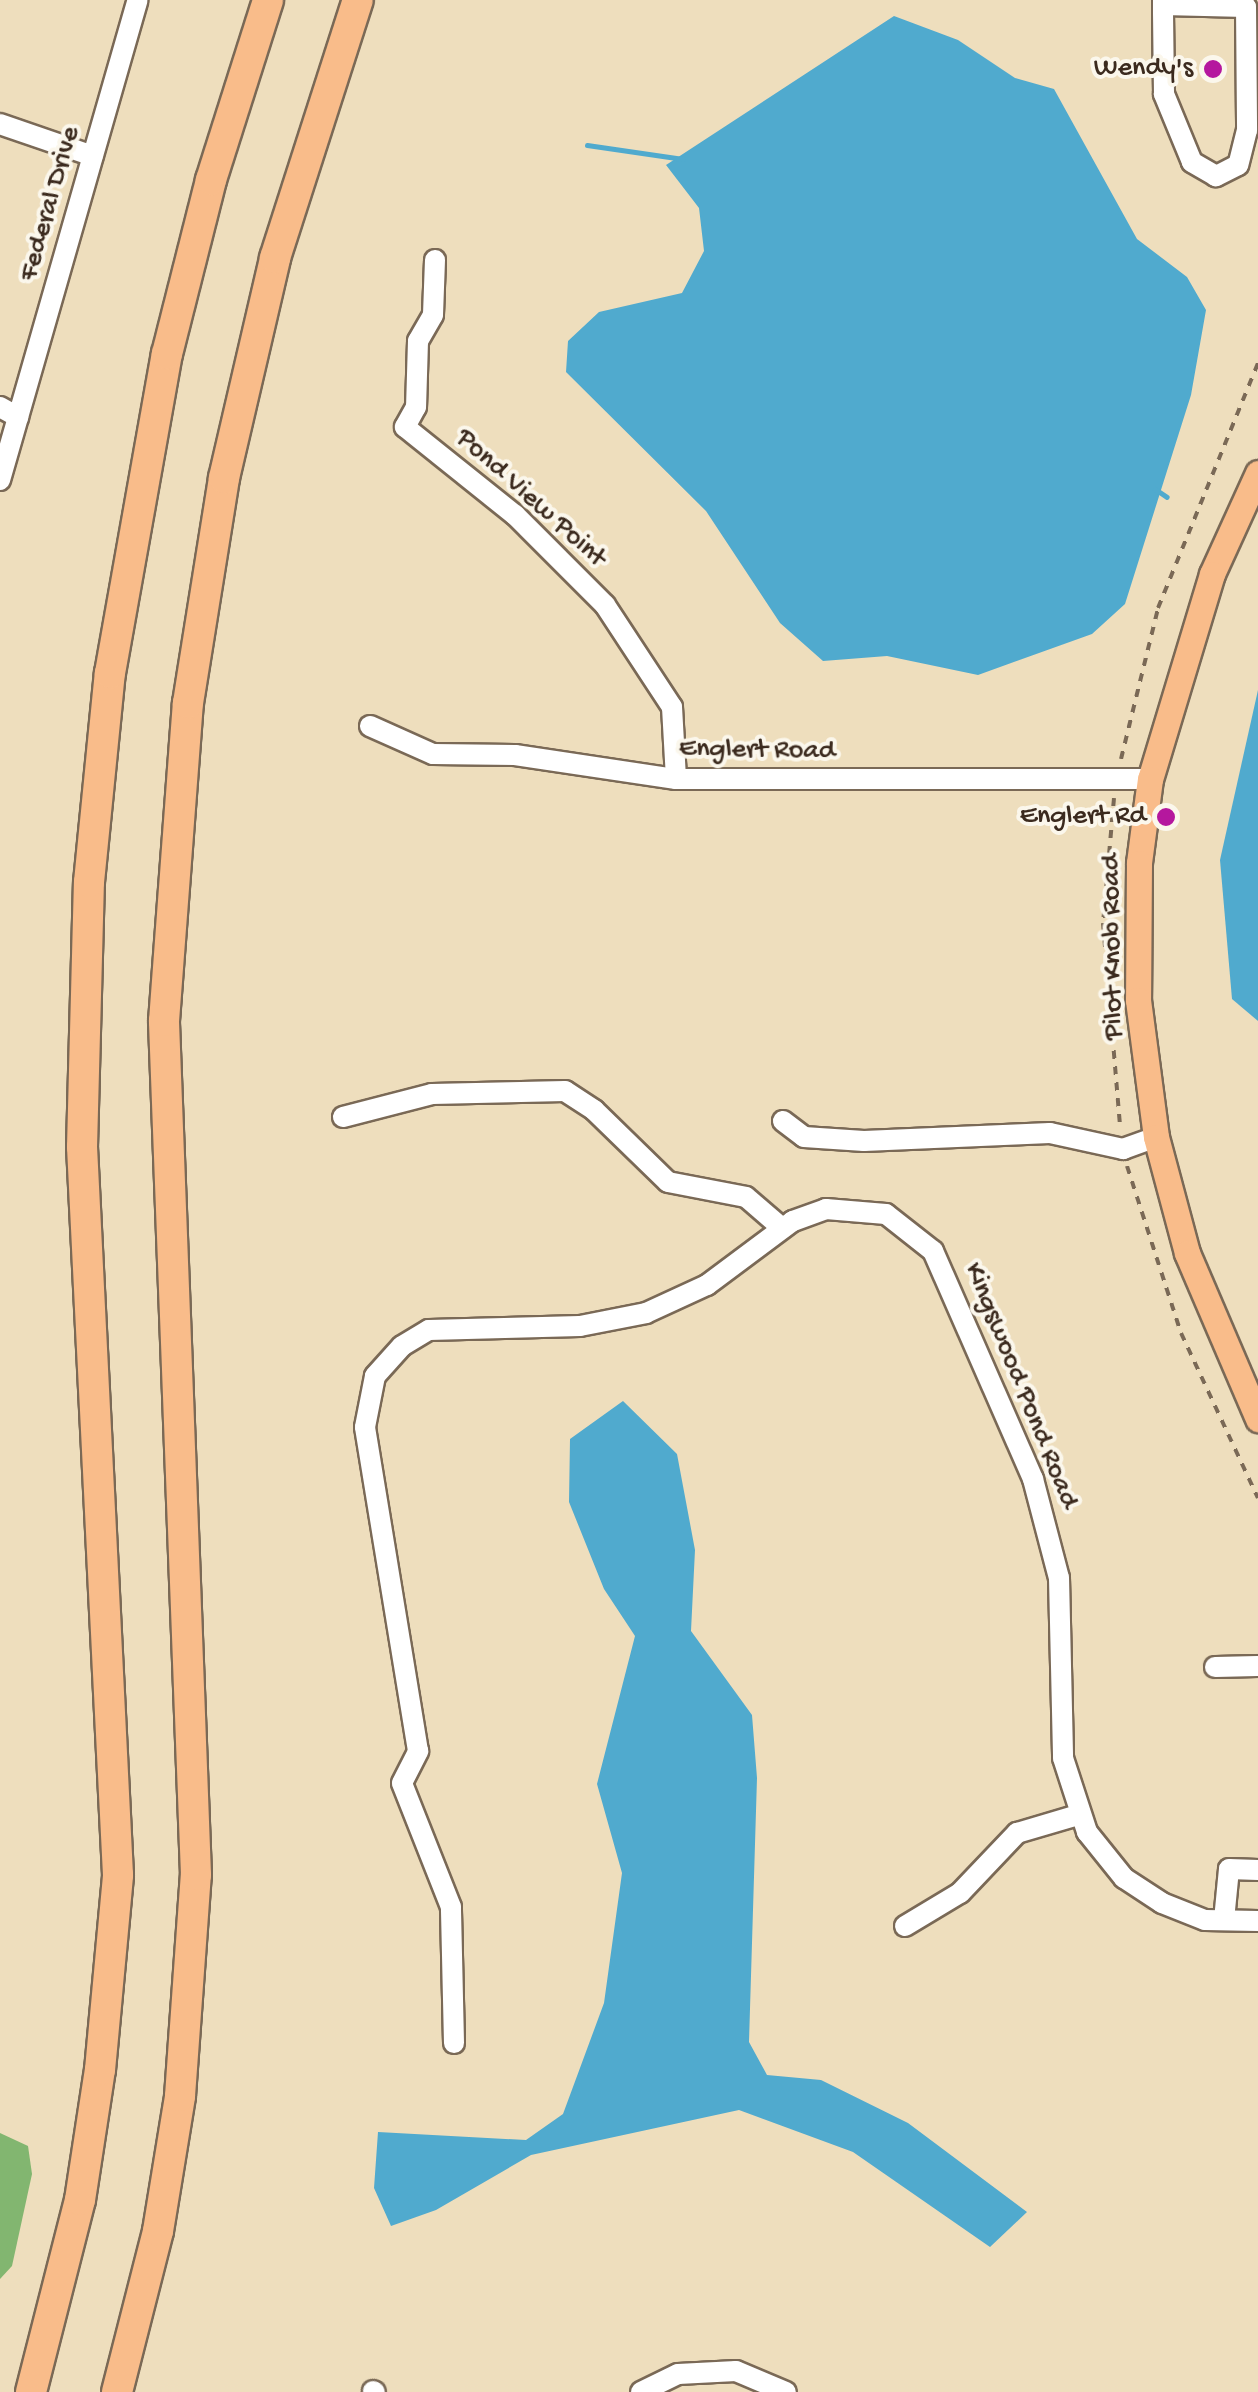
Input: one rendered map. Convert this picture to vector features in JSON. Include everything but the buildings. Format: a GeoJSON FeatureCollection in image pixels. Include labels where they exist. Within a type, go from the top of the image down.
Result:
{"type":"FeatureCollection","features":[{"type":"Feature","properties":{"kind":"highway"},"geometry":{"type":"LineString","coordinates":[[31,2392],[80,2200],[100,2070],[118,1875],[82,1147],[89,882],[108,692],[167,354],[211,180],[268,0]]}},
{"type":"Feature","properties":{"kind":"highway"},"geometry":{"type":"LineString","coordinates":[[118,2392],[158,2231],[180,2096],[196,1875],[164,1021],[188,703],[224,478],[275,258],[358,0]]}},
{"type":"Feature","properties":{"kind":"main road","name":"Pilot Knob Road"},"geometry":{"type":"LineString","coordinates":[[1258,474],[1212,574],[1150,779],[1139,863],[1138,1000],[1156,1136],[1187,1253],[1258,1419]]}},
{"type":"Feature","properties":{"kind":"street","name":"Federal Drive"},"geometry":{"type":"LineString","coordinates":[[0,480],[9,412],[93,156],[138,0]]}},
{"type":"Feature","properties":{"kind":"street"},"geometry":{"type":"LineString","coordinates":[[1163,3],[1246,6],[1247,130],[1238,165],[1216,176],[1192,162],[1164,94],[1163,3]]}},
{"type":"Feature","properties":{"kind":"street"},"geometry":{"type":"LineString","coordinates":[[0,124],[93,156]]}},
{"type":"Feature","properties":{"kind":"street","name":"Pond View Point"},"geometry":{"type":"LineString","coordinates":[[435,260],[433,314],[418,341],[416,407],[405,427],[515,516],[605,605],[672,707],[676,779]]}},
{"type":"Feature","properties":{"kind":"street","name":"Englert Road"},"geometry":{"type":"LineString","coordinates":[[370,726],[433,754],[515,755],[676,779],[1150,779]]}},
{"type":"Feature","properties":{"kind":"street"},"geometry":{"type":"LineString","coordinates":[[343,1117],[432,1094],[565,1091],[594,1110],[668,1182],[746,1197],[782,1228]]}},
{"type":"Feature","properties":{"kind":"street"},"geometry":{"type":"LineString","coordinates":[[783,1121],[804,1137],[864,1141],[1050,1133],[1123,1149],[1156,1136]]}},
{"type":"Feature","properties":{"kind":"street","name":"Kingswood Pond Road"},"geometry":{"type":"LineString","coordinates":[[454,2043],[452,1908],[402,1784],[418,1751],[365,1427],[368,1396],[380,1368],[429,1330],[580,1326],[646,1313],[707,1285],[782,1228],[826,1209],[886,1214],[925,1242],[944,1272],[1033,1479],[1054,1543],[1063,1758],[1078,1815],[1110,1864],[1143,1892],[1183,1913],[1258,1921]]}},
{"type":"Feature","properties":{"kind":"street"},"geometry":{"type":"LineString","coordinates":[[1215,1667],[1258,1666]]}},
{"type":"Feature","properties":{"kind":"street"},"geometry":{"type":"LineString","coordinates":[[905,1926],[960,1893],[1017,1833],[1078,1815]]}},
{"type":"Feature","properties":{"kind":"street"},"geometry":{"type":"LineString","coordinates":[[1224,1920],[1229,1870],[1258,1870]]}},
{"type":"Feature","properties":{"kind":"street"},"geometry":{"type":"LineString","coordinates":[[641,2392],[678,2374],[736,2371],[786,2392]]}},
{"type":"Feature","properties":{"kind":"green space"},"geometry":{"type":"Polygon","coordinates":[[[0,2133],[28,2146],[32,2174],[12,2266],[0,2279],[0,2133]]]}},
{"type":"Feature","properties":{"kind":"water"},"geometry":{"type":"Polygon","coordinates":[[[894,16],[958,40],[1015,78],[1054,89],[1137,239],[1187,277],[1206,310],[1191,395],[1125,604],[1092,634],[978,675],[887,656],[823,661],[780,623],[706,511],[566,372],[568,341],[599,312],[682,293],[704,251],[699,208],[666,165],[894,16]]]}},
{"type":"Feature","properties":{"kind":"water"},"geometry":{"type":"Polygon","coordinates":[[[1258,690],[1258,1021],[1232,999],[1220,860],[1258,690]]]}},
{"type":"Feature","properties":{"kind":"water"},"geometry":{"type":"Polygon","coordinates":[[[623,1401],[677,1454],[695,1550],[691,1631],[752,1715],[757,1778],[749,2042],[767,2075],[821,2080],[908,2123],[1027,2212],[990,2247],[853,2152],[739,2110],[531,2155],[436,2210],[391,2226],[374,2188],[378,2132],[526,2140],[563,2114],[604,2003],[622,1873],[597,1784],[635,1636],[604,1589],[569,1502],[570,1439],[623,1401]]]}},
{"type":"Feature","properties":{"kind":"waterway"},"geometry":{"type":"LineString","coordinates":[[587,145],[683,159]]}},
{"type":"Feature","properties":{"kind":"waterway"},"geometry":{"type":"LineString","coordinates":[[1155,489],[1167,497]]}},
{"type":"Feature","properties":{"kind":"place","name":"Wendy's"},"geometry":{"type":"Point","coordinates":[1213,69]}},
{"type":"Feature","properties":{"kind":"place","name":"Englert Rd"},"geometry":{"type":"Point","coordinates":[1166,817]}}]}
